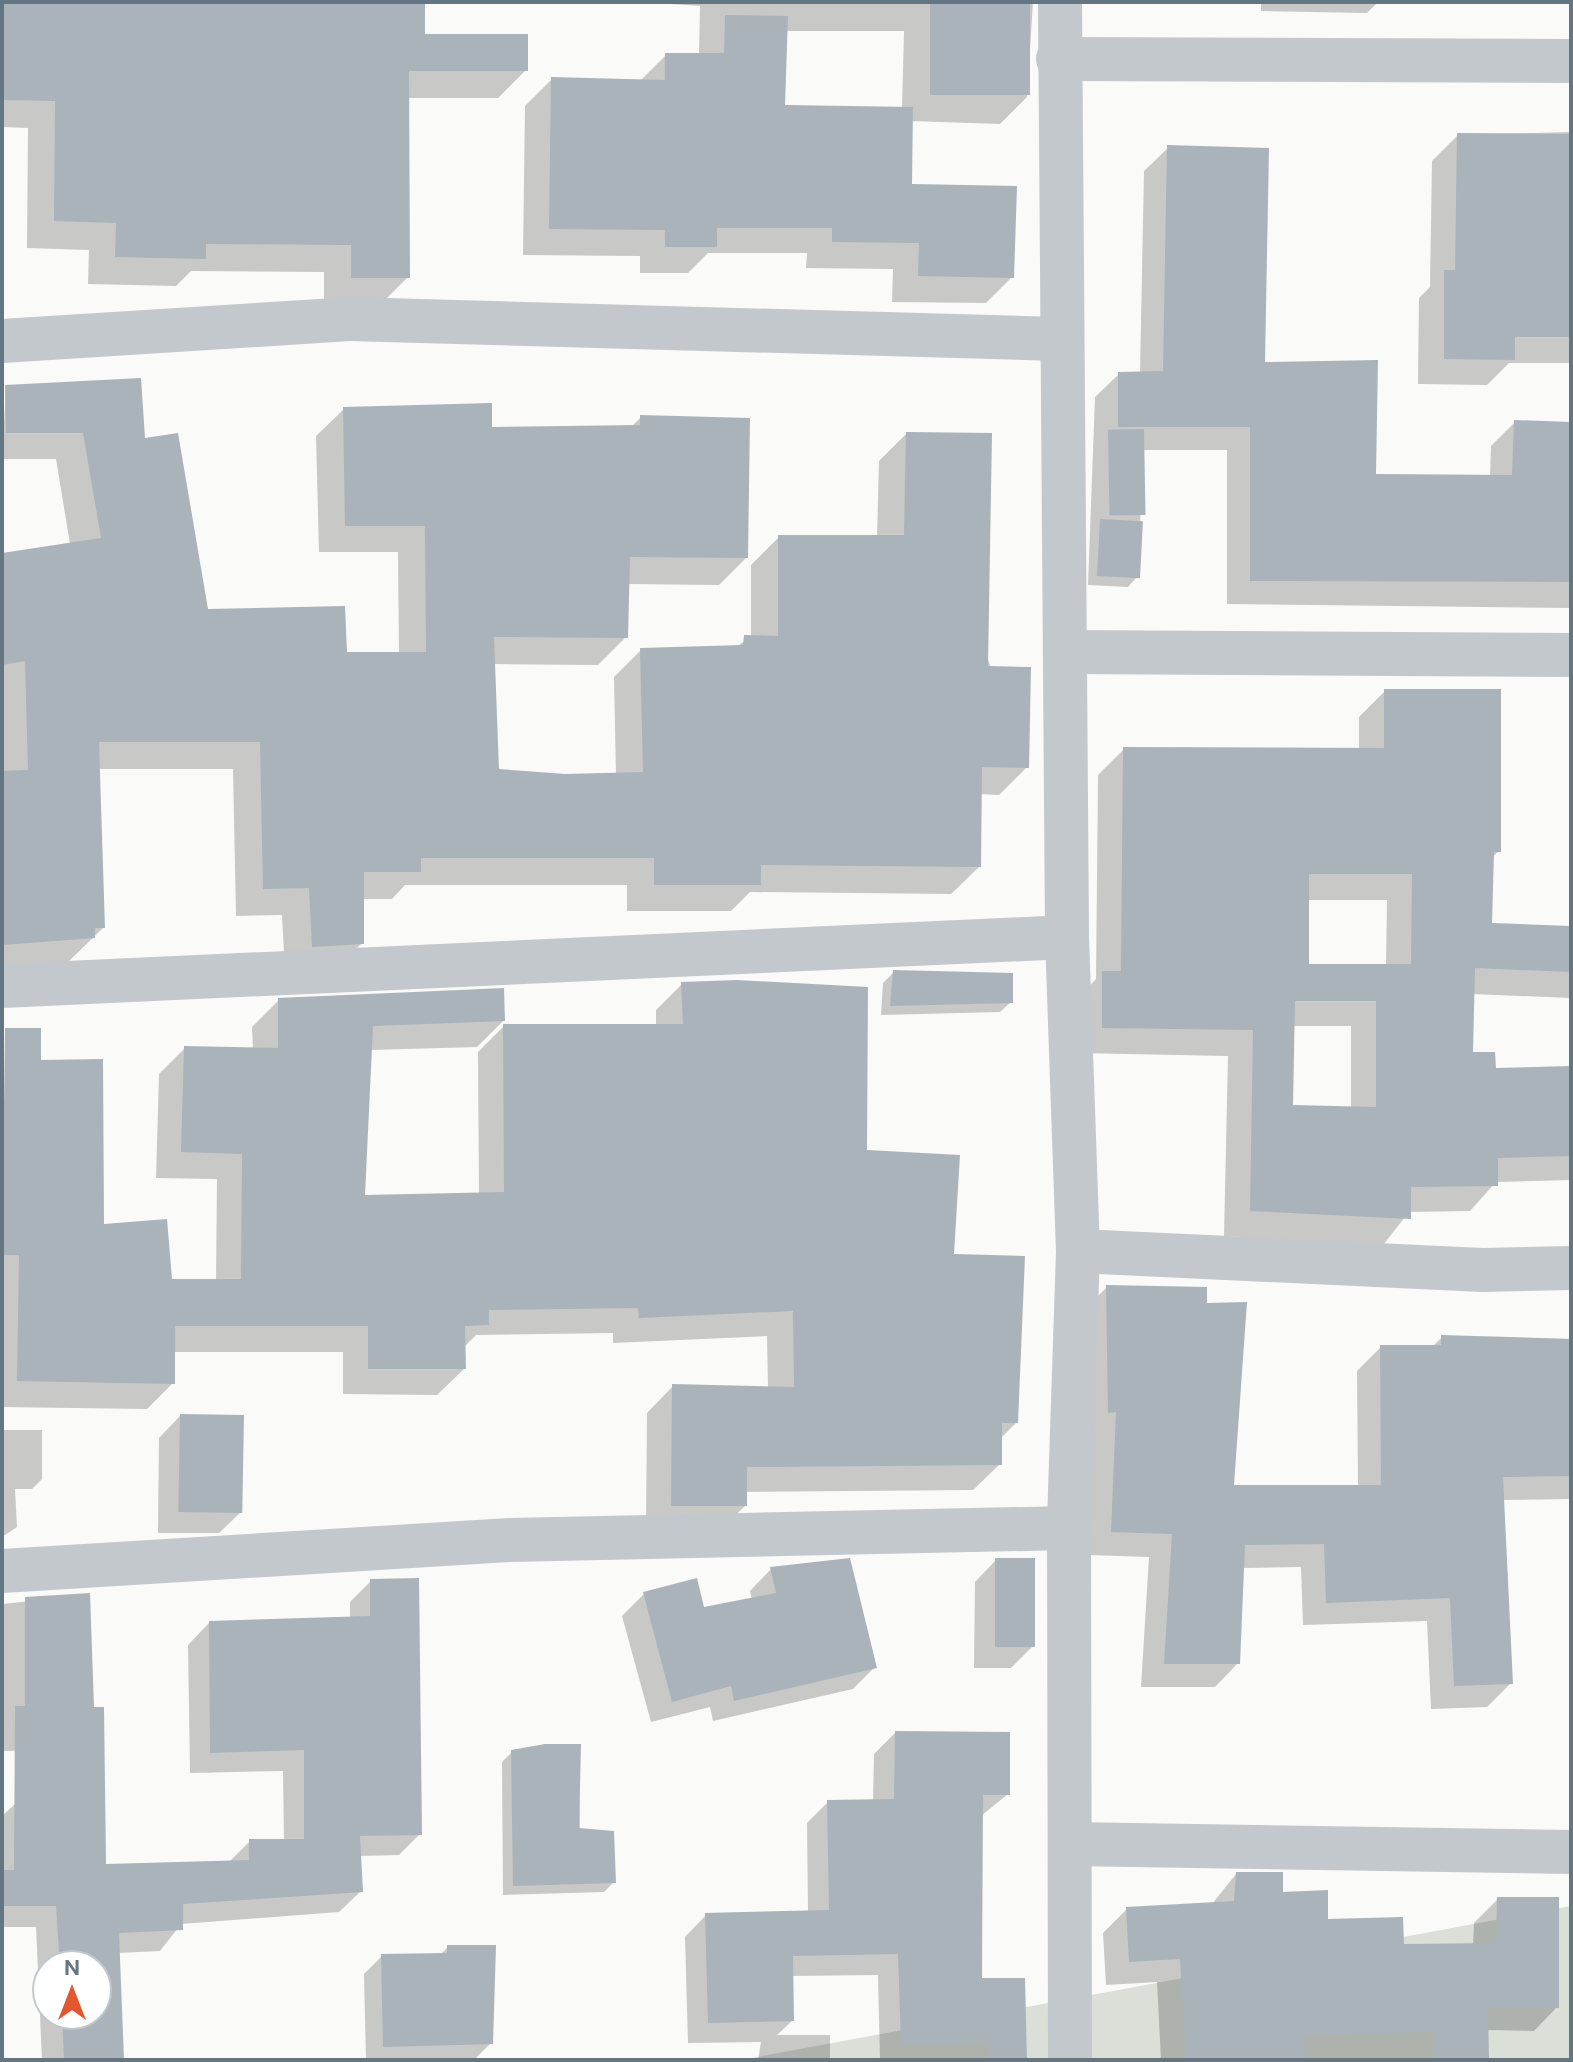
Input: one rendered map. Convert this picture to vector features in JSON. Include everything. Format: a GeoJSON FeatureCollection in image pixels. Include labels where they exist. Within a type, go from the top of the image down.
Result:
{"type":"FeatureCollection","features":[{"type":"Feature","properties":{"kind":"street"},"geometry":{"type":"LineString","coordinates":[[1060,2],[1060,339],[1067,937],[1078,1251],[1069,1528],[1070,2060]]}},
{"type":"Feature","properties":{"kind":"street"},"geometry":{"type":"LineString","coordinates":[[1058,59],[1571,61]]}},
{"type":"Feature","properties":{"kind":"street"},"geometry":{"type":"LineString","coordinates":[[2,341],[349,319],[1060,339]]}},
{"type":"Feature","properties":{"kind":"street"},"geometry":{"type":"LineString","coordinates":[[1065,652],[1571,655]]}},
{"type":"Feature","properties":{"kind":"street"},"geometry":{"type":"LineString","coordinates":[[2,986],[1067,937]]}},
{"type":"Feature","properties":{"kind":"street"},"geometry":{"type":"LineString","coordinates":[[1078,1251],[1483,1270],[1571,1268]]}},
{"type":"Feature","properties":{"kind":"street"},"geometry":{"type":"LineString","coordinates":[[2,1571],[510,1540],[1069,1528]]}},
{"type":"Feature","properties":{"kind":"street"},"geometry":{"type":"LineString","coordinates":[[1070,1844],[1571,1852]]}},
{"type":"Feature","properties":{"kind":"shaded area"},"geometry":{"type":"Polygon","coordinates":[[[1571,1906],[1571,2060],[741,2060],[1571,1906]]]}},
{"type":"Feature","properties":{"kind":"building"},"geometry":{"type":"Polygon","coordinates":[[[2,2],[425,2],[425,34],[528,34],[528,71],[409,71],[410,278],[351,278],[351,245],[206,244],[206,259],[115,257],[116,223],[54,221],[55,101],[2,100],[2,2]]]}},
{"type":"Feature","properties":{"kind":"building"},"geometry":{"type":"Polygon","coordinates":[[[930,2],[1030,2],[1030,95],[930,95],[930,2]]]}},
{"type":"Feature","properties":{"kind":"building"},"geometry":{"type":"Polygon","coordinates":[[[725,15],[788,16],[785,105],[913,107],[912,184],[1017,186],[1014,278],[918,276],[919,243],[832,242],[832,228],[717,228],[717,247],[665,247],[665,230],[549,229],[551,77],[665,80],[665,53],[724,53],[725,15]]]}},
{"type":"Feature","properties":{"kind":"building"},"geometry":{"type":"Polygon","coordinates":[[[1457,133],[1571,134],[1571,337],[1515,337],[1515,360],[1444,359],[1444,270],[1455,270],[1457,133]]]}},
{"type":"Feature","properties":{"kind":"building"},"geometry":{"type":"Polygon","coordinates":[[[1167,145],[1269,148],[1265,362],[1378,360],[1376,474],[1512,475],[1514,420],[1571,422],[1570,582],[1250,581],[1250,427],[1118,427],[1118,372],[1163,371],[1167,145]]]}},
{"type":"Feature","properties":{"kind":"building"},"geometry":{"type":"Polygon","coordinates":[[[141,378],[145,438],[178,433],[208,609],[345,606],[347,652],[426,652],[425,526],[345,526],[343,407],[492,403],[492,427],[640,425],[640,415],[750,418],[748,558],[630,557],[628,638],[494,637],[499,769],[565,774],[643,772],[640,648],[743,645],[744,635],[778,636],[778,535],[904,535],[906,432],[992,433],[988,666],[1031,667],[1029,768],[982,767],[981,867],[761,865],[761,885],[654,885],[654,858],[421,858],[421,872],[364,872],[364,944],[312,947],[309,888],[263,889],[260,742],[99,742],[105,928],[95,928],[95,938],[2,945],[2,771],[28,770],[25,661],[2,665],[2,553],[101,538],[83,433],[6,433],[5,385],[141,378]]]}},
{"type":"Feature","properties":{"kind":"building"},"geometry":{"type":"Polygon","coordinates":[[[1144,429],[1146,515],[1110,516],[1108,430],[1144,429]]]}},
{"type":"Feature","properties":{"kind":"building"},"geometry":{"type":"Polygon","coordinates":[[[1100,519],[1143,521],[1140,578],[1097,576],[1100,519]]]}},
{"type":"Feature","properties":{"kind":"building"},"geometry":{"type":"Polygon","coordinates":[[[1384,689],[1501,689],[1501,852],[1494,852],[1492,923],[1571,926],[1571,972],[1475,968],[1473,1052],[1495,1052],[1496,1068],[1571,1066],[1571,1156],[1498,1158],[1498,1186],[1411,1187],[1411,1219],[1250,1211],[1253,1030],[1102,1028],[1102,971],[1121,971],[1123,747],[1384,748],[1384,689]],[[1309,874],[1309,964],[1411,964],[1412,874],[1309,874]],[[1295,1001],[1293,1105],[1376,1107],[1376,1001],[1295,1001]]]}},
{"type":"Feature","properties":{"kind":"building"},"geometry":{"type":"Polygon","coordinates":[[[893,970],[1013,973],[1013,1003],[890,1006],[893,970]]]}},
{"type":"Feature","properties":{"kind":"building"},"geometry":{"type":"Polygon","coordinates":[[[737,980],[868,987],[867,1150],[960,1155],[954,1254],[1025,1256],[1018,1423],[1002,1423],[1002,1465],[747,1467],[747,1506],[671,1506],[672,1384],[794,1387],[793,1311],[639,1318],[638,1308],[489,1310],[489,1325],[465,1326],[466,1369],[368,1369],[368,1326],[175,1326],[175,1384],[17,1381],[19,1255],[2,1255],[5,1028],[41,1028],[41,1060],[103,1059],[104,1224],[167,1219],[172,1279],[241,1279],[242,1154],[181,1152],[184,1046],[278,1048],[278,998],[504,988],[505,1021],[373,1026],[365,1195],[504,1192],[503,1024],[683,1024],[681,982],[737,980]]]}},
{"type":"Feature","properties":{"kind":"building"},"geometry":{"type":"Polygon","coordinates":[[[1106,1285],[1207,1287],[1207,1303],[1247,1302],[1234,1485],[1381,1485],[1380,1345],[1441,1345],[1441,1335],[1571,1339],[1571,1476],[1503,1477],[1513,1684],[1454,1686],[1450,1598],[1326,1603],[1324,1544],[1245,1545],[1240,1664],[1164,1664],[1172,1534],[1111,1532],[1116,1412],[1108,1413],[1106,1285]]]}},
{"type":"Feature","properties":{"kind":"building"},"geometry":{"type":"Polygon","coordinates":[[[180,1414],[244,1415],[242,1513],[178,1512],[180,1414]]]}},
{"type":"Feature","properties":{"kind":"building"},"geometry":{"type":"Polygon","coordinates":[[[850,1558],[877,1668],[734,1701],[731,1686],[672,1702],[643,1592],[697,1578],[704,1607],[776,1593],[770,1567],[850,1558]]]}},
{"type":"Feature","properties":{"kind":"building"},"geometry":{"type":"Polygon","coordinates":[[[995,1558],[1035,1558],[1035,1647],[995,1647],[995,1558]]]}},
{"type":"Feature","properties":{"kind":"building"},"geometry":{"type":"Polygon","coordinates":[[[419,1578],[422,1835],[360,1836],[363,1892],[183,1904],[183,1930],[119,1933],[124,2059],[64,2060],[63,2030],[112,2030],[112,1950],[59,1950],[56,1906],[2,1906],[2,1870],[14,1870],[15,1706],[25,1706],[25,1597],[90,1593],[94,1707],[104,1707],[106,1864],[249,1860],[249,1839],[304,1839],[304,1750],[210,1753],[209,1621],[370,1616],[370,1579],[419,1578]]]}},
{"type":"Feature","properties":{"kind":"building"},"geometry":{"type":"Polygon","coordinates":[[[895,1731],[1010,1732],[1010,1795],[983,1795],[982,1978],[1025,1978],[1027,2060],[989,2060],[989,2042],[901,2044],[898,1954],[793,1956],[794,2021],[708,2023],[705,1913],[829,1910],[827,1800],[894,1799],[895,1731]]]}},
{"type":"Feature","properties":{"kind":"building"},"geometry":{"type":"Polygon","coordinates":[[[545,1744],[581,1744],[579,1828],[614,1831],[616,1883],[513,1886],[511,1750],[545,1744]]]}},
{"type":"Feature","properties":{"kind":"building"},"geometry":{"type":"Polygon","coordinates":[[[1236,1872],[1283,1872],[1283,1892],[1328,1890],[1328,1919],[1403,1917],[1404,1944],[1496,1943],[1497,1897],[1559,1897],[1559,2008],[1488,2007],[1489,2060],[1436,2060],[1436,2032],[1304,2035],[1305,2060],[1186,2060],[1180,1959],[1129,1962],[1126,1907],[1234,1901],[1236,1872]]]}},
{"type":"Feature","properties":{"kind":"building"},"geometry":{"type":"Polygon","coordinates":[[[447,1945],[496,1945],[493,2044],[383,2047],[381,1954],[447,1953],[447,1945]]]}}]}
